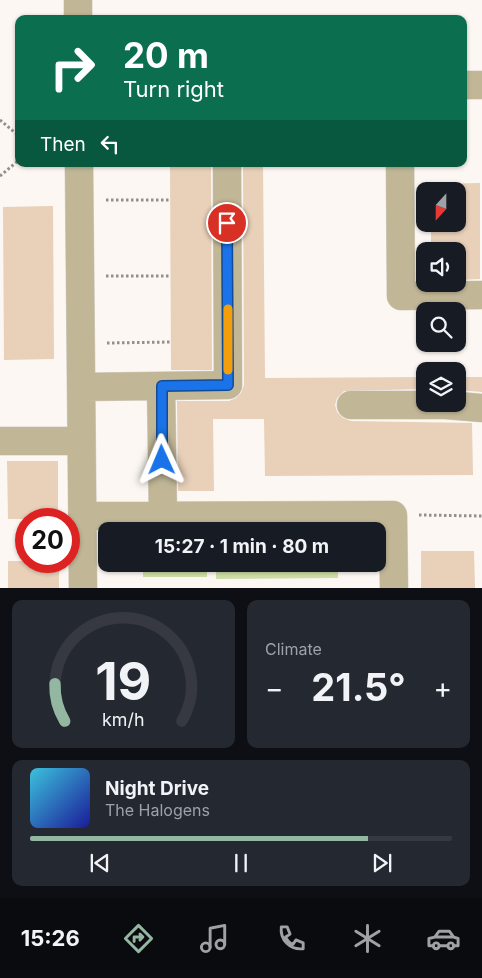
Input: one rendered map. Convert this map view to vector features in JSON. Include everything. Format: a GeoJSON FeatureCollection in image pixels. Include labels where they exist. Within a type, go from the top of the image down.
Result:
{"type":"FeatureCollection","features":[{"type":"Feature","properties":{"kind":"lane"},"geometry":{"type":"LineString","coordinates":[[78,0],[78,15]]}},
{"type":"Feature","properties":{"kind":"lane"},"geometry":{"type":"LineString","coordinates":[[467,85],[482,85]]}},
{"type":"Feature","properties":{"kind":"lane"},"geometry":{"type":"LineString","coordinates":[[79,167],[83,588]]}},
{"type":"Feature","properties":{"kind":"lane"},"geometry":{"type":"LineString","coordinates":[[81,387],[228,385],[227,167]]}},
{"type":"Feature","properties":{"kind":"lane"},"geometry":{"type":"LineString","coordinates":[[400,167],[401,296],[482,295]]}},
{"type":"Feature","properties":{"kind":"lane"},"geometry":{"type":"LineString","coordinates":[[162,386],[163,516]]}},
{"type":"Feature","properties":{"kind":"lane"},"geometry":{"type":"LineString","coordinates":[[351,405],[446,405],[482,408]]}},
{"type":"Feature","properties":{"kind":"lane"},"geometry":{"type":"LineString","coordinates":[[0,441],[81,440]]}},
{"type":"Feature","properties":{"kind":"lane"},"geometry":{"type":"LineString","coordinates":[[82,516],[393,514],[394,588]]}},
{"type":"Feature","properties":{"kind":"path"},"geometry":{"type":"LineString","coordinates":[[0,120],[15,133]]}},
{"type":"Feature","properties":{"kind":"path"},"geometry":{"type":"LineString","coordinates":[[0,176],[15,163]]}},
{"type":"Feature","properties":{"kind":"path"},"geometry":{"type":"LineString","coordinates":[[80,200],[170,200]]}},
{"type":"Feature","properties":{"kind":"path"},"geometry":{"type":"LineString","coordinates":[[80,276],[170,276]]}},
{"type":"Feature","properties":{"kind":"path"},"geometry":{"type":"LineString","coordinates":[[81,344],[171,342]]}},
{"type":"Feature","properties":{"kind":"path"},"geometry":{"type":"LineString","coordinates":[[393,514],[482,516]]}},
{"type":"Feature","properties":{"kind":"green space"},"geometry":{"type":"Polygon","coordinates":[[[143,572],[207,572],[207,577],[143,577],[143,572]]]}},
{"type":"Feature","properties":{"kind":"green space"},"geometry":{"type":"Polygon","coordinates":[[[216,572],[338,572],[338,578],[216,579],[216,572]]]}},
{"type":"Feature","properties":{"kind":"building"},"geometry":{"type":"Polygon","coordinates":[[[170,167],[211,167],[212,370],[171,370],[170,167]]]}},
{"type":"Feature","properties":{"kind":"building"},"geometry":{"type":"Polygon","coordinates":[[[243,167],[263,167],[265,378],[416,377],[416,389],[344,391],[337,398],[335,405],[337,412],[343,418],[351,421],[472,423],[473,475],[265,476],[264,419],[213,419],[214,491],[178,491],[177,401],[229,401],[241,393],[244,385],[243,167]]]}},
{"type":"Feature","properties":{"kind":"building"},"geometry":{"type":"Polygon","coordinates":[[[466,183],[480,183],[480,279],[466,280],[466,242],[431,242],[431,232],[466,232],[466,183]]]}},
{"type":"Feature","properties":{"kind":"building"},"geometry":{"type":"Polygon","coordinates":[[[53,206],[54,359],[4,360],[3,207],[53,206]]]}},
{"type":"Feature","properties":{"kind":"building"},"geometry":{"type":"Polygon","coordinates":[[[466,377],[482,377],[482,392],[466,391],[466,377]]]}},
{"type":"Feature","properties":{"kind":"building"},"geometry":{"type":"Polygon","coordinates":[[[7,461],[58,461],[58,508],[15,508],[15,519],[8,519],[7,461]]]}},
{"type":"Feature","properties":{"kind":"building"},"geometry":{"type":"Polygon","coordinates":[[[421,551],[474,551],[475,588],[421,588],[421,551]]]}},
{"type":"Feature","properties":{"kind":"building"},"geometry":{"type":"Polygon","coordinates":[[[8,561],[15,561],[15,573],[59,573],[59,588],[8,588],[8,561]]]}},
{"type":"Feature","properties":{"kind":"slow traffic"},"geometry":{"type":"LineString","coordinates":[[228,309],[228,370]]}},
{"type":"Feature","properties":{"kind":"route"},"geometry":{"type":"LineString","coordinates":[[162,460],[162,386],[228,385],[227,223]]}}]}
